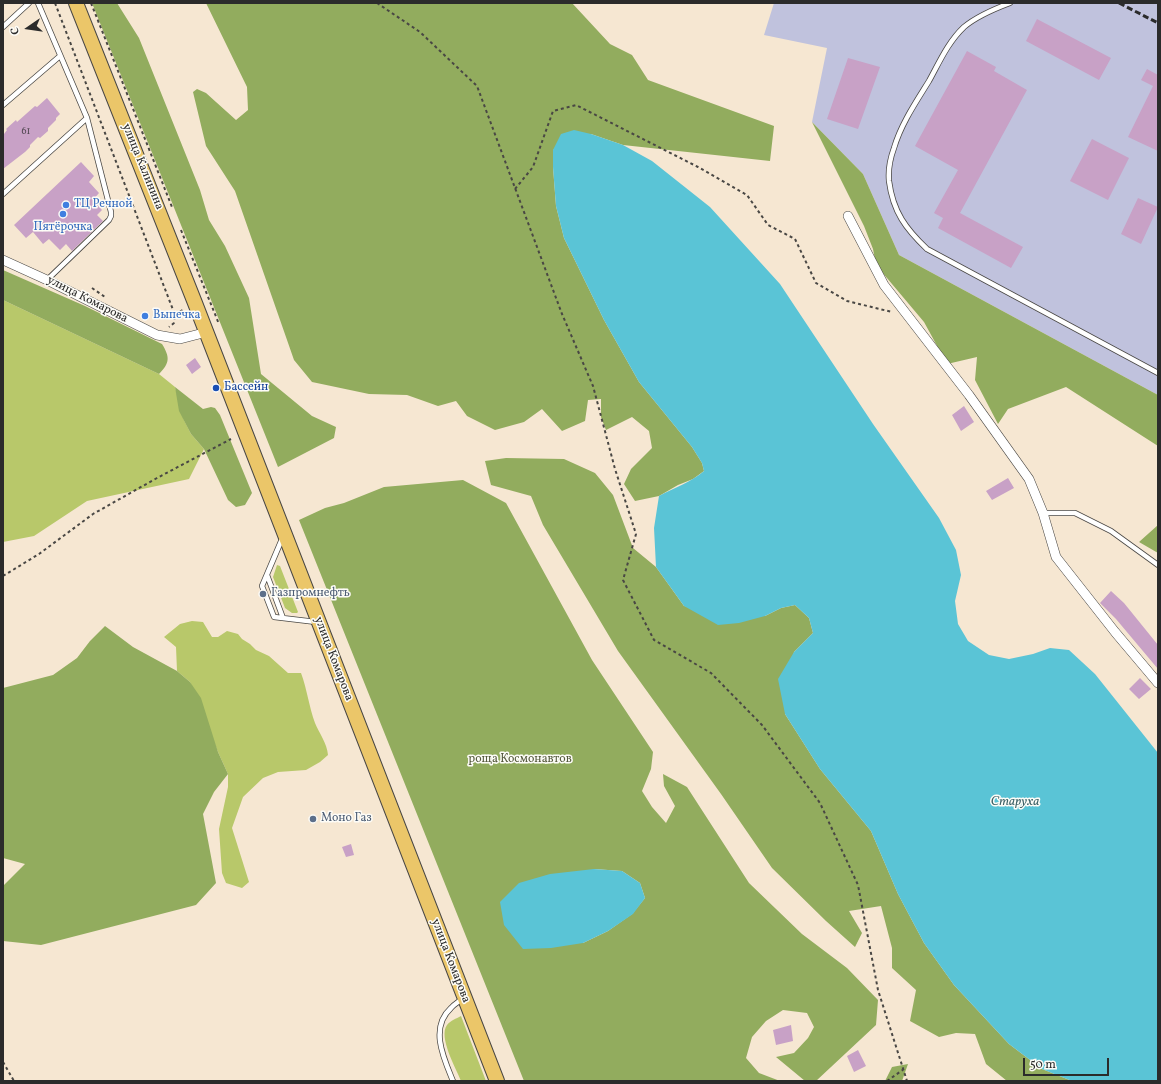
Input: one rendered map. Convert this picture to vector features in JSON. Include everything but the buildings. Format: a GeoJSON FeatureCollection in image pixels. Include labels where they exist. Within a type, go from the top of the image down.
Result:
{"type":"FeatureCollection","features":[{"type":"Feature","properties":{"kind":"main road","name":"улица Калинина"},"geometry":{"type":"LineString","coordinates":[[76,3],[207,332]]}},
{"type":"Feature","properties":{"kind":"main road","name":"улица Комарова"},"geometry":{"type":"LineString","coordinates":[[207,332],[497,1081]]}},
{"type":"Feature","properties":{"kind":"street"},"geometry":{"type":"LineString","coordinates":[[848,216],[884,285],[969,395],[1029,479],[1043,513],[1056,557],[1115,632],[1158,683]]}},
{"type":"Feature","properties":{"kind":"street","name":"улица Комарова"},"geometry":{"type":"LineString","coordinates":[[3,260],[47,280],[157,335],[180,339],[207,332]]}},
{"type":"Feature","properties":{"kind":"lane"},"geometry":{"type":"LineString","coordinates":[[3,27],[29,3]]}},
{"type":"Feature","properties":{"kind":"lane"},"geometry":{"type":"LineString","coordinates":[[38,3],[87,118],[111,212],[109,220],[47,280]]}},
{"type":"Feature","properties":{"kind":"lane"},"geometry":{"type":"LineString","coordinates":[[1010,3],[993,9],[964,27],[947,48],[906,120],[894,147],[889,165],[890,187],[902,221],[912,234],[928,249],[1158,373]]}},
{"type":"Feature","properties":{"kind":"lane"},"geometry":{"type":"LineString","coordinates":[[3,105],[60,56]]}},
{"type":"Feature","properties":{"kind":"lane"},"geometry":{"type":"LineString","coordinates":[[3,194],[87,118]]}},
{"type":"Feature","properties":{"kind":"lane"},"geometry":{"type":"LineString","coordinates":[[1043,513],[1075,513],[1111,531],[1158,565]]}},
{"type":"Feature","properties":{"kind":"lane"},"geometry":{"type":"LineString","coordinates":[[285,534],[262,586],[274,617],[319,622]]}},
{"type":"Feature","properties":{"kind":"lane"},"geometry":{"type":"LineString","coordinates":[[267,575],[283,618]]}},
{"type":"Feature","properties":{"kind":"lane"},"geometry":{"type":"LineString","coordinates":[[453,1081],[442,1054],[439,1031],[443,1020],[450,1009],[464,997]]}},
{"type":"Feature","properties":{"kind":"lane"},"geometry":{"type":"LineString","coordinates":[[447,1081],[450,1074]]}},
{"type":"Feature","properties":{"kind":"path"},"geometry":{"type":"LineString","coordinates":[[55,3],[175,315]]}},
{"type":"Feature","properties":{"kind":"path"},"geometry":{"type":"LineString","coordinates":[[91,3],[174,212]]}},
{"type":"Feature","properties":{"kind":"path"},"geometry":{"type":"LineString","coordinates":[[377,3],[420,32],[478,86],[562,314],[593,386],[615,469],[636,534],[623,580],[654,640],[711,673],[762,725],[820,803],[858,885],[878,990],[907,1081]]}},
{"type":"Feature","properties":{"kind":"path"},"geometry":{"type":"LineString","coordinates":[[515,189],[533,167],[553,111],[576,105],[698,167],[747,194],[768,225],[795,238],[816,283],[847,301],[908,317]]}},
{"type":"Feature","properties":{"kind":"path"},"geometry":{"type":"LineString","coordinates":[[180,226],[219,324]]}},
{"type":"Feature","properties":{"kind":"path"},"geometry":{"type":"LineString","coordinates":[[3,576],[39,554],[93,514],[156,478],[231,439]]}},
{"type":"Feature","properties":{"kind":"path"},"geometry":{"type":"LineString","coordinates":[[3,1062],[14,1081]]}},
{"type":"Feature","properties":{"kind":"path"},"geometry":{"type":"LineString","coordinates":[[887,1081],[904,1069]]}},
{"type":"Feature","properties":{"kind":"shaded area"},"geometry":{"type":"Polygon","coordinates":[[[774,3],[1158,3],[1158,395],[899,255],[863,174],[812,122],[827,48],[764,35],[774,3]]]}},
{"type":"Feature","properties":{"kind":"green space"},"geometry":{"type":"Polygon","coordinates":[[[92,3],[117,3],[139,38],[200,190],[209,220],[225,246],[249,298],[261,374],[312,416],[336,427],[334,438],[278,467],[92,3]]]}},
{"type":"Feature","properties":{"kind":"green space"},"geometry":{"type":"Polygon","coordinates":[[[206,3],[572,3],[610,44],[632,55],[648,80],[774,126],[770,161],[623,145],[591,134],[553,150],[556,206],[564,238],[604,320],[639,382],[692,447],[702,463],[704,471],[693,479],[678,485],[659,496],[635,501],[624,484],[631,469],[652,448],[649,431],[632,417],[606,430],[601,417],[601,399],[588,400],[585,421],[562,431],[542,409],[524,422],[495,430],[467,416],[456,401],[438,406],[407,395],[369,394],[312,382],[294,360],[235,191],[206,146],[193,92],[197,89],[206,93],[236,120],[248,110],[247,87],[206,3]]]}},
{"type":"Feature","properties":{"kind":"green space"},"geometry":{"type":"Polygon","coordinates":[[[812,122],[863,174],[899,255],[1158,395],[1158,446],[1066,387],[1008,409],[998,424],[975,380],[977,357],[947,364],[924,322],[876,265],[873,249],[864,226],[812,122]]]}},
{"type":"Feature","properties":{"kind":"green space"},"geometry":{"type":"Polygon","coordinates":[[[3,270],[85,306],[162,344],[167,356],[167,363],[159,374],[3,300],[3,270]]]}},
{"type":"Feature","properties":{"kind":"green space"},"geometry":{"type":"Polygon","coordinates":[[[3,300],[159,374],[175,387],[184,420],[191,434],[204,449],[189,479],[87,501],[34,536],[3,542],[3,300]]]}},
{"type":"Feature","properties":{"kind":"green space"},"geometry":{"type":"Polygon","coordinates":[[[175,387],[203,409],[211,407],[215,408],[220,415],[252,493],[245,505],[236,507],[228,500],[204,449],[191,434],[179,411],[175,387]]]}},
{"type":"Feature","properties":{"kind":"green space"},"geometry":{"type":"Polygon","coordinates":[[[506,458],[564,459],[595,473],[613,495],[633,548],[656,567],[684,606],[765,616],[781,608],[795,605],[809,618],[813,633],[794,652],[785,714],[820,769],[871,831],[898,894],[924,943],[954,985],[1009,1044],[1042,1069],[1072,1081],[1007,1081],[986,1064],[975,1034],[956,1033],[939,1037],[910,1021],[916,990],[892,968],[892,948],[881,906],[849,911],[862,933],[855,947],[772,868],[721,794],[618,651],[543,525],[531,496],[491,485],[485,461],[506,458]]]}},
{"type":"Feature","properties":{"kind":"green space","name":"роща Космонавтов"},"geometry":{"type":"Polygon","coordinates":[[[463,480],[506,503],[592,660],[653,752],[651,769],[642,791],[652,807],[666,823],[675,806],[664,786],[663,774],[687,787],[749,883],[802,934],[847,968],[878,1000],[876,1025],[816,1081],[805,1081],[776,1057],[794,1053],[808,1038],[814,1027],[807,1013],[783,1010],[766,1021],[752,1037],[746,1058],[759,1073],[780,1081],[524,1081],[299,520],[325,508],[344,503],[384,487],[463,480]],[[594,869],[583,943],[608,931],[632,914],[645,898],[640,883],[622,871],[594,869]]]}},
{"type":"Feature","properties":{"kind":"green space"},"geometry":{"type":"Polygon","coordinates":[[[1158,525],[1158,553],[1139,542],[1158,525]]]}},
{"type":"Feature","properties":{"kind":"green space"},"geometry":{"type":"Polygon","coordinates":[[[277,565],[280,566],[298,612],[297,613],[292,613],[285,608],[273,577],[277,565]]]}},
{"type":"Feature","properties":{"kind":"green space"},"geometry":{"type":"Polygon","coordinates":[[[192,621],[203,622],[212,637],[218,637],[227,631],[238,634],[256,650],[269,656],[288,673],[301,673],[313,717],[325,742],[328,755],[320,762],[306,770],[278,772],[263,778],[243,797],[232,828],[249,882],[242,888],[226,883],[222,873],[219,829],[228,787],[228,774],[190,682],[177,671],[176,647],[164,637],[180,624],[192,621]]]}},
{"type":"Feature","properties":{"kind":"green space"},"geometry":{"type":"Polygon","coordinates":[[[105,626],[133,647],[177,671],[190,682],[201,698],[218,752],[228,774],[214,792],[203,814],[216,883],[196,905],[41,945],[3,941],[3,886],[25,864],[3,858],[3,688],[53,675],[77,658],[90,641],[105,626]]]}},
{"type":"Feature","properties":{"kind":"green space"},"geometry":{"type":"Polygon","coordinates":[[[461,1016],[486,1081],[461,1081],[449,1053],[446,1045],[445,1030],[449,1023],[461,1016]]]}},
{"type":"Feature","properties":{"kind":"green space"},"geometry":{"type":"Polygon","coordinates":[[[908,1064],[902,1081],[885,1081],[892,1067],[908,1064]]]}},
{"type":"Feature","properties":{"kind":"water","name":"Старуха"},"geometry":{"type":"Polygon","coordinates":[[[574,130],[623,145],[652,161],[710,207],[780,284],[873,424],[939,518],[956,550],[961,575],[955,601],[958,624],[968,641],[989,655],[1009,659],[1033,654],[1050,648],[1069,650],[1095,674],[1158,753],[1158,1081],[1072,1081],[1042,1069],[1009,1044],[954,985],[924,943],[898,894],[871,831],[820,769],[785,714],[778,679],[794,652],[813,633],[809,618],[795,605],[781,608],[765,616],[739,623],[718,625],[684,606],[656,567],[654,528],[659,496],[688,482],[704,471],[702,463],[692,447],[639,382],[604,320],[564,238],[556,206],[553,150],[561,134],[574,130]]]}},
{"type":"Feature","properties":{"kind":"water"},"geometry":{"type":"Polygon","coordinates":[[[594,869],[622,871],[640,883],[645,898],[633,914],[608,931],[583,943],[551,948],[523,949],[504,925],[500,902],[519,883],[550,874],[594,869]]]}},
{"type":"Feature","properties":{"kind":"railway"},"geometry":{"type":"LineString","coordinates":[[1119,3],[1158,23]]}},
{"type":"Feature","properties":{"kind":"place","name":"ТЦ Речной"},"geometry":{"type":"Point","coordinates":[66,205]}},
{"type":"Feature","properties":{"kind":"place","name":"Пятёрочка"},"geometry":{"type":"Point","coordinates":[63,214]}},
{"type":"Feature","properties":{"kind":"place","name":"Выпечка"},"geometry":{"type":"Point","coordinates":[145,316]}},
{"type":"Feature","properties":{"kind":"place","name":"Бассейн"},"geometry":{"type":"Point","coordinates":[216,388]}},
{"type":"Feature","properties":{"kind":"place","name":"Газпромнефть"},"geometry":{"type":"Point","coordinates":[263,594]}},
{"type":"Feature","properties":{"kind":"place","name":"Моно Газ"},"geometry":{"type":"Point","coordinates":[313,819]}}]}
